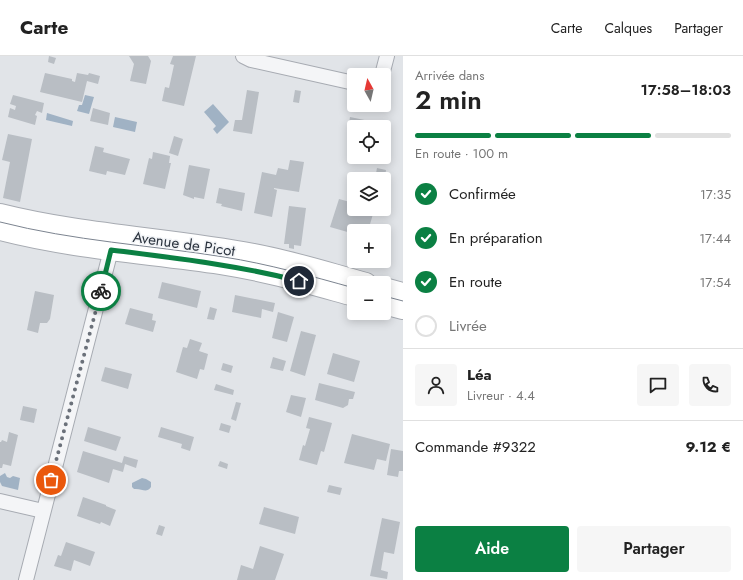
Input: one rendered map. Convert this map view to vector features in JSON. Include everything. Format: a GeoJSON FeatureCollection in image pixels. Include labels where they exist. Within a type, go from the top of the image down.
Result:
{"type":"FeatureCollection","features":[{"type":"Feature","properties":{"kind":"street"},"geometry":{"type":"LineString","coordinates":[[243,56],[251,60],[347,81]]}},
{"type":"Feature","properties":{"kind":"street"},"geometry":{"type":"LineString","coordinates":[[384,68],[387,56]]}},
{"type":"Feature","properties":{"kind":"street","name":"Avenue de Picot"},"geometry":{"type":"LineString","coordinates":[[0,214],[64,228],[255,254],[347,278]]}},
{"type":"Feature","properties":{"kind":"street","name":"Avenue de Picot"},"geometry":{"type":"LineString","coordinates":[[0,230],[60,243],[222,264],[347,294]]}},
{"type":"Feature","properties":{"kind":"street"},"geometry":{"type":"LineString","coordinates":[[26,580],[111,250]]}},
{"type":"Feature","properties":{"kind":"street"},"geometry":{"type":"LineString","coordinates":[[391,290],[403,293]]}},
{"type":"Feature","properties":{"kind":"street"},"geometry":{"type":"LineString","coordinates":[[391,306],[403,309]]}},
{"type":"Feature","properties":{"kind":"street"},"geometry":{"type":"LineString","coordinates":[[0,501],[43,511]]}},
{"type":"Feature","properties":{"kind":"water"},"geometry":{"type":"Polygon","coordinates":[[[85,95],[94,97],[89,114],[77,111],[79,105],[82,105],[85,95]]]}},
{"type":"Feature","properties":{"kind":"water"},"geometry":{"type":"Polygon","coordinates":[[[213,104],[229,122],[217,134],[213,129],[216,126],[204,112],[213,104]]]}},
{"type":"Feature","properties":{"kind":"water"},"geometry":{"type":"Polygon","coordinates":[[[47,113],[73,121],[72,126],[46,120],[47,113]]]}},
{"type":"Feature","properties":{"kind":"water"},"geometry":{"type":"Polygon","coordinates":[[[115,117],[137,122],[135,132],[113,127],[115,117]]]}},
{"type":"Feature","properties":{"kind":"water"},"geometry":{"type":"Polygon","coordinates":[[[5,473],[7,477],[10,478],[13,476],[20,478],[18,490],[2,486],[0,476],[5,473]]]}},
{"type":"Feature","properties":{"kind":"water"},"geometry":{"type":"Polygon","coordinates":[[[142,478],[151,482],[151,487],[147,490],[134,489],[132,487],[132,483],[142,478]]]}},
{"type":"Feature","properties":{"kind":"building"},"geometry":{"type":"Polygon","coordinates":[[[49,56],[56,58],[54,64],[48,62],[49,56]]]}},
{"type":"Feature","properties":{"kind":"building"},"geometry":{"type":"Polygon","coordinates":[[[129,56],[148,56],[151,61],[146,84],[130,81],[134,64],[129,56]]]}},
{"type":"Feature","properties":{"kind":"building"},"geometry":{"type":"Polygon","coordinates":[[[173,56],[196,56],[184,106],[162,101],[165,87],[169,88],[174,65],[170,64],[173,56]]]}},
{"type":"Feature","properties":{"kind":"building"},"geometry":{"type":"Polygon","coordinates":[[[45,73],[72,79],[72,81],[75,82],[77,73],[88,75],[89,73],[100,76],[98,84],[87,81],[82,102],[40,92],[45,73]]]}},
{"type":"Feature","properties":{"kind":"building"},"geometry":{"type":"Polygon","coordinates":[[[247,90],[259,92],[252,134],[233,131],[235,120],[242,120],[247,90]]]}},
{"type":"Feature","properties":{"kind":"building"},"geometry":{"type":"Polygon","coordinates":[[[295,90],[301,91],[299,103],[293,102],[295,90]]]}},
{"type":"Feature","properties":{"kind":"building"},"geometry":{"type":"Polygon","coordinates":[[[13,95],[44,103],[42,113],[37,111],[35,115],[37,116],[35,125],[8,117],[10,108],[15,110],[16,106],[10,104],[13,95]]]}},
{"type":"Feature","properties":{"kind":"building"},"geometry":{"type":"Polygon","coordinates":[[[93,108],[110,113],[108,125],[90,121],[93,108]]]}},
{"type":"Feature","properties":{"kind":"building"},"geometry":{"type":"Polygon","coordinates":[[[350,117],[364,120],[350,120],[350,117]]]}},
{"type":"Feature","properties":{"kind":"building"},"geometry":{"type":"Polygon","coordinates":[[[8,134],[32,139],[20,202],[3,198],[10,162],[2,160],[8,134]]]}},
{"type":"Feature","properties":{"kind":"building"},"geometry":{"type":"Polygon","coordinates":[[[174,136],[183,139],[178,156],[169,153],[174,136]]]}},
{"type":"Feature","properties":{"kind":"building"},"geometry":{"type":"Polygon","coordinates":[[[95,146],[104,148],[103,152],[130,159],[125,175],[107,171],[106,175],[89,171],[95,146]]]}},
{"type":"Feature","properties":{"kind":"building"},"geometry":{"type":"Polygon","coordinates":[[[153,152],[170,156],[169,163],[171,163],[165,189],[143,184],[149,158],[152,159],[153,152]]]}},
{"type":"Feature","properties":{"kind":"building"},"geometry":{"type":"Polygon","coordinates":[[[290,160],[304,162],[299,192],[274,188],[277,190],[272,217],[254,213],[262,172],[276,175],[278,168],[288,170],[290,160]]]}},
{"type":"Feature","properties":{"kind":"building"},"geometry":{"type":"Polygon","coordinates":[[[189,165],[210,169],[204,199],[194,197],[194,199],[183,195],[189,165]]]}},
{"type":"Feature","properties":{"kind":"building"},"geometry":{"type":"Polygon","coordinates":[[[377,168],[386,170],[386,172],[376,172],[377,168]]]}},
{"type":"Feature","properties":{"kind":"building"},"geometry":{"type":"Polygon","coordinates":[[[219,188],[245,193],[242,211],[221,206],[222,204],[216,203],[219,188]]]}},
{"type":"Feature","properties":{"kind":"building"},"geometry":{"type":"Polygon","coordinates":[[[339,199],[347,201],[347,216],[372,216],[370,224],[347,224],[347,232],[330,227],[339,199]]]}},
{"type":"Feature","properties":{"kind":"building"},"geometry":{"type":"Polygon","coordinates":[[[289,206],[306,208],[301,246],[294,245],[294,249],[289,248],[289,244],[284,244],[289,206]]]}},
{"type":"Feature","properties":{"kind":"building"},"geometry":{"type":"Polygon","coordinates":[[[162,282],[201,291],[197,308],[158,298],[162,282]]]}},
{"type":"Feature","properties":{"kind":"building"},"geometry":{"type":"Polygon","coordinates":[[[35,291],[54,295],[50,319],[47,323],[40,323],[38,333],[27,330],[35,291]]]}},
{"type":"Feature","properties":{"kind":"building"},"geometry":{"type":"Polygon","coordinates":[[[235,295],[275,303],[273,312],[262,309],[261,318],[232,312],[235,295]]]}},
{"type":"Feature","properties":{"kind":"building"},"geometry":{"type":"Polygon","coordinates":[[[210,307],[217,309],[214,320],[207,319],[210,307]]]}},
{"type":"Feature","properties":{"kind":"building"},"geometry":{"type":"Polygon","coordinates":[[[130,308],[153,314],[152,320],[156,321],[153,332],[125,324],[130,308]]]}},
{"type":"Feature","properties":{"kind":"building"},"geometry":{"type":"Polygon","coordinates":[[[278,312],[294,317],[287,342],[272,338],[278,312]]]}},
{"type":"Feature","properties":{"kind":"building"},"geometry":{"type":"Polygon","coordinates":[[[301,331],[316,335],[305,376],[290,371],[301,331]]]}},
{"type":"Feature","properties":{"kind":"building"},"geometry":{"type":"Polygon","coordinates":[[[190,339],[202,343],[199,351],[208,354],[204,370],[200,369],[197,379],[176,372],[183,347],[187,348],[190,339]]]}},
{"type":"Feature","properties":{"kind":"building"},"geometry":{"type":"Polygon","coordinates":[[[333,353],[360,361],[354,382],[327,374],[333,353]]]}},
{"type":"Feature","properties":{"kind":"building"},"geometry":{"type":"Polygon","coordinates":[[[273,357],[286,361],[283,371],[270,368],[273,357]]]}},
{"type":"Feature","properties":{"kind":"building"},"geometry":{"type":"Polygon","coordinates":[[[223,363],[233,366],[231,373],[221,370],[223,363]]]}},
{"type":"Feature","properties":{"kind":"building"},"geometry":{"type":"Polygon","coordinates":[[[105,367],[132,374],[128,389],[101,381],[105,367]]]}},
{"type":"Feature","properties":{"kind":"building"},"geometry":{"type":"Polygon","coordinates":[[[319,383],[355,392],[353,399],[349,399],[348,405],[343,408],[315,400],[319,383]]]}},
{"type":"Feature","properties":{"kind":"building"},"geometry":{"type":"Polygon","coordinates":[[[216,384],[234,390],[233,395],[214,390],[216,384]]]}},
{"type":"Feature","properties":{"kind":"building"},"geometry":{"type":"Polygon","coordinates":[[[291,395],[306,398],[301,417],[286,412],[291,395]]]}},
{"type":"Feature","properties":{"kind":"building"},"geometry":{"type":"Polygon","coordinates":[[[236,402],[241,403],[236,421],[231,419],[236,402]]]}},
{"type":"Feature","properties":{"kind":"building"},"geometry":{"type":"Polygon","coordinates":[[[23,406],[37,409],[34,423],[20,420],[23,406]]]}},
{"type":"Feature","properties":{"kind":"building"},"geometry":{"type":"Polygon","coordinates":[[[309,417],[332,423],[324,452],[321,451],[317,465],[299,460],[303,445],[305,446],[310,429],[306,428],[309,417]]]}},
{"type":"Feature","properties":{"kind":"building"},"geometry":{"type":"Polygon","coordinates":[[[221,423],[231,426],[229,433],[219,430],[221,423]]]}},
{"type":"Feature","properties":{"kind":"building"},"geometry":{"type":"Polygon","coordinates":[[[88,427],[121,437],[116,451],[84,441],[88,427]]]}},
{"type":"Feature","properties":{"kind":"building"},"geometry":{"type":"Polygon","coordinates":[[[161,427],[194,437],[190,451],[181,448],[182,444],[158,437],[161,427]]]}},
{"type":"Feature","properties":{"kind":"building"},"geometry":{"type":"Polygon","coordinates":[[[9,432],[18,435],[11,466],[3,464],[2,468],[0,468],[0,442],[2,440],[7,442],[9,432]]]}},
{"type":"Feature","properties":{"kind":"building"},"geometry":{"type":"Polygon","coordinates":[[[352,434],[390,444],[386,461],[377,459],[374,470],[344,463],[352,434]]]}},
{"type":"Feature","properties":{"kind":"building"},"geometry":{"type":"Polygon","coordinates":[[[391,449],[403,451],[403,471],[399,471],[398,477],[387,475],[391,449]]]}},
{"type":"Feature","properties":{"kind":"building"},"geometry":{"type":"Polygon","coordinates":[[[83,451],[122,463],[124,456],[138,460],[136,468],[125,464],[123,472],[113,469],[109,483],[77,472],[83,451]]]}},
{"type":"Feature","properties":{"kind":"building"},"geometry":{"type":"Polygon","coordinates":[[[220,461],[228,464],[227,469],[218,466],[220,461]]]}},
{"type":"Feature","properties":{"kind":"building"},"geometry":{"type":"Polygon","coordinates":[[[329,485],[342,488],[340,495],[327,492],[329,485]]]}},
{"type":"Feature","properties":{"kind":"building"},"geometry":{"type":"Polygon","coordinates":[[[83,497],[116,510],[110,526],[101,522],[100,524],[77,516],[83,497]]]}},
{"type":"Feature","properties":{"kind":"building"},"geometry":{"type":"Polygon","coordinates":[[[264,507],[299,517],[295,534],[259,524],[264,507]]]}},
{"type":"Feature","properties":{"kind":"building"},"geometry":{"type":"Polygon","coordinates":[[[382,518],[400,522],[394,554],[384,552],[381,570],[388,572],[387,579],[370,576],[382,518]]]}},
{"type":"Feature","properties":{"kind":"building"},"geometry":{"type":"Polygon","coordinates":[[[159,525],[165,527],[162,536],[156,534],[159,525]]]}},
{"type":"Feature","properties":{"kind":"building"},"geometry":{"type":"Polygon","coordinates":[[[66,542],[95,552],[90,566],[74,560],[71,571],[54,566],[58,555],[61,556],[66,542]]]}},
{"type":"Feature","properties":{"kind":"building"},"geometry":{"type":"Polygon","coordinates":[[[260,546],[284,554],[275,580],[237,580],[241,565],[253,569],[260,546]]]}},
{"type":"Feature","properties":{"kind":"tram line"},"geometry":{"type":"LineString","coordinates":[[0,222],[56,234],[257,263],[347,286]]}},
{"type":"Feature","properties":{"kind":"tram line"},"geometry":{"type":"LineString","coordinates":[[391,298],[403,301]]}},
{"type":"Feature","properties":{"kind":"way so far"},"geometry":{"type":"LineString","coordinates":[[51,480],[101,291]]}},
{"type":"Feature","properties":{"kind":"route"},"geometry":{"type":"LineString","coordinates":[[101,291],[111,250],[222,264],[299,281]]}}]}
